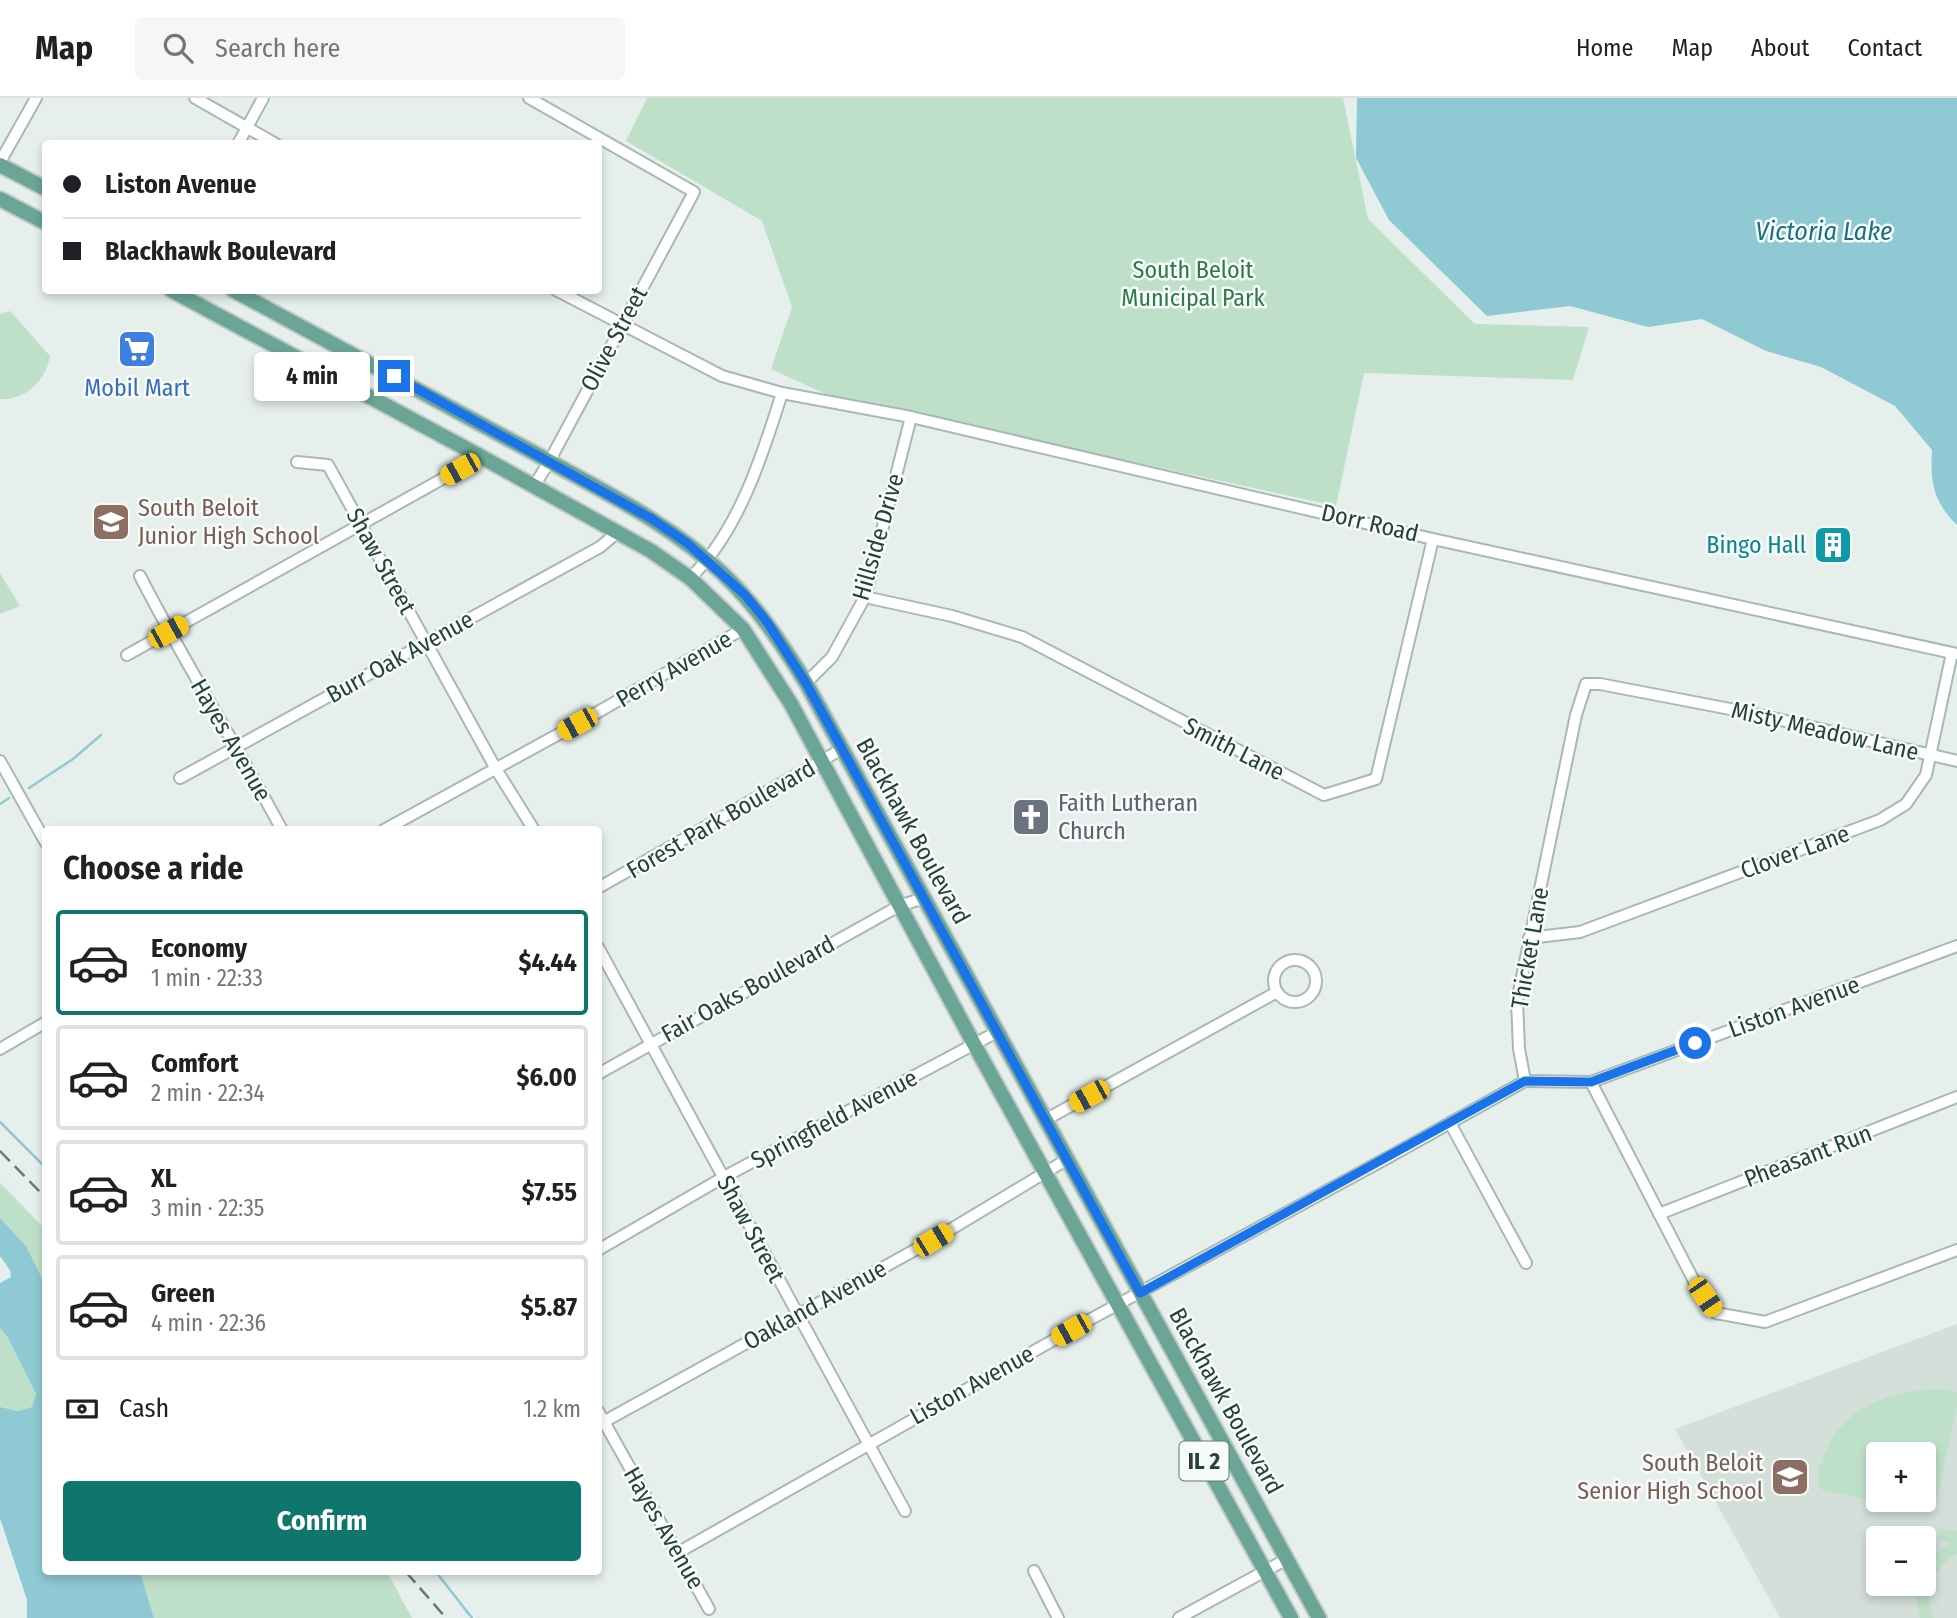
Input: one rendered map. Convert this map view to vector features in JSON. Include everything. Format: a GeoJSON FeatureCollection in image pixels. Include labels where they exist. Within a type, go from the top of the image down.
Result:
{"type":"FeatureCollection","features":[{"type":"Feature","properties":{"kind":"main road"},"geometry":{"type":"LineString","coordinates":[[0,163],[42,187]]}},
{"type":"Feature","properties":{"kind":"main road"},"geometry":{"type":"LineString","coordinates":[[0,199],[42,221]]}},
{"type":"Feature","properties":{"kind":"main road","name":"Blackhawk Boulevard"},"geometry":{"type":"LineString","coordinates":[[178,294],[534,485],[660,556],[690,578],[743,629],[791,704],[974,1044],[1291,1618]]}},
{"type":"Feature","properties":{"kind":"main road","name":"Blackhawk Boulevard"},"geometry":{"type":"LineString","coordinates":[[240,294],[652,519],[709,561],[745,595],[767,622],[806,683],[1319,1618]]}},
{"type":"Feature","properties":{"kind":"street"},"geometry":{"type":"LineString","coordinates":[[0,163],[36,98]]}},
{"type":"Feature","properties":{"kind":"street"},"geometry":{"type":"LineString","coordinates":[[195,98],[269,140]]}},
{"type":"Feature","properties":{"kind":"street"},"geometry":{"type":"LineString","coordinates":[[240,140],[263,98]]}},
{"type":"Feature","properties":{"kind":"street","name":"Olive Street"},"geometry":{"type":"LineString","coordinates":[[529,98],[694,192],[534,485]]}},
{"type":"Feature","properties":{"kind":"street","name":"Dorr Road"},"geometry":{"type":"LineString","coordinates":[[564,294],[722,376],[782,393],[911,417],[1433,538],[1954,654]]}},
{"type":"Feature","properties":{"kind":"street"},"geometry":{"type":"LineString","coordinates":[[690,578],[709,561],[724,537],[761,457],[782,393]]}},
{"type":"Feature","properties":{"kind":"street","name":"Hillside Drive"},"geometry":{"type":"LineString","coordinates":[[806,683],[832,657],[865,597],[911,417]]}},
{"type":"Feature","properties":{"kind":"street"},"geometry":{"type":"LineString","coordinates":[[127,655],[460,469],[478,455]]}},
{"type":"Feature","properties":{"kind":"street","name":"Shaw Street"},"geometry":{"type":"LineString","coordinates":[[297,462],[328,465],[496,769],[532,826]]}},
{"type":"Feature","properties":{"kind":"street","name":"Burr Oak Avenue"},"geometry":{"type":"LineString","coordinates":[[180,778],[600,547],[618,532]]}},
{"type":"Feature","properties":{"kind":"street","name":"Smith Lane"},"geometry":{"type":"LineString","coordinates":[[865,597],[952,615],[1022,637],[1324,795],[1376,779],[1433,538]]}},
{"type":"Feature","properties":{"kind":"street","name":"Hayes Avenue"},"geometry":{"type":"LineString","coordinates":[[140,576],[168,632],[237,746],[280,826]]}},
{"type":"Feature","properties":{"kind":"street","name":"Perry Avenue"},"geometry":{"type":"LineString","coordinates":[[391,826],[743,629]]}},
{"type":"Feature","properties":{"kind":"street","name":"Clover Lane"},"geometry":{"type":"LineString","coordinates":[[1529,938],[1580,932],[1880,820],[1906,804],[1926,775],[1954,654]]}},
{"type":"Feature","properties":{"kind":"street","name":"Thicket Lane"},"geometry":{"type":"LineString","coordinates":[[1525,1081],[1519,1049],[1517,1001],[1576,715],[1586,684],[1600,684],[1692,702]]}},
{"type":"Feature","properties":{"kind":"street","name":"Misty Meadow Lane"},"geometry":{"type":"LineString","coordinates":[[1692,702],[1957,761]]}},
{"type":"Feature","properties":{"kind":"street","name":"Forest Park Boulevard"},"geometry":{"type":"LineString","coordinates":[[602,886],[842,749]]}},
{"type":"Feature","properties":{"kind":"street"},"geometry":{"type":"LineString","coordinates":[[0,761],[42,836]]}},
{"type":"Feature","properties":{"kind":"street","name":"Fair Oaks Boulevard"},"geometry":{"type":"LineString","coordinates":[[602,1072],[899,906],[924,898]]}},
{"type":"Feature","properties":{"kind":"street","name":"Liston Avenue"},"geometry":{"type":"LineString","coordinates":[[1591,1082],[1957,946]]}},
{"type":"Feature","properties":{"kind":"street","name":"Shaw Street"},"geometry":{"type":"LineString","coordinates":[[602,954],[905,1511]]}},
{"type":"Feature","properties":{"kind":"street"},"geometry":{"type":"LineString","coordinates":[[1296,960],[1303,962],[1313,971],[1316,984],[1304,1000],[1291,1002],[1284,1000],[1276,992],[1274,975],[1283,964],[1296,960]]}},
{"type":"Feature","properties":{"kind":"street"},"geometry":{"type":"LineString","coordinates":[[1045,1120],[1276,992]]}},
{"type":"Feature","properties":{"kind":"street"},"geometry":{"type":"LineString","coordinates":[[0,1049],[42,1024]]}},
{"type":"Feature","properties":{"kind":"street","name":"Springfield Avenue"},"geometry":{"type":"LineString","coordinates":[[602,1248],[724,1177],[997,1032]]}},
{"type":"Feature","properties":{"kind":"street"},"geometry":{"type":"LineString","coordinates":[[1525,1081],[1591,1082],[1694,1281],[1716,1313],[1765,1322],[1957,1250]]}},
{"type":"Feature","properties":{"kind":"street","name":"Liston Avenue"},"geometry":{"type":"LineString","coordinates":[[679,1552],[1117,1304],[1525,1081]]}},
{"type":"Feature","properties":{"kind":"street","name":"Pheasant Run"},"geometry":{"type":"LineString","coordinates":[[1659,1214],[1957,1097]]}},
{"type":"Feature","properties":{"kind":"street"},"geometry":{"type":"LineString","coordinates":[[1450,1123],[1527,1263]]}},
{"type":"Feature","properties":{"kind":"street","name":"Oakland Avenue"},"geometry":{"type":"LineString","coordinates":[[602,1423],[933,1240],[1066,1160]]}},
{"type":"Feature","properties":{"kind":"street","name":"Hayes Avenue"},"geometry":{"type":"LineString","coordinates":[[602,1423],[679,1552],[709,1609]]}},
{"type":"Feature","properties":{"kind":"street"},"geometry":{"type":"LineString","coordinates":[[1179,1618],[1287,1559]]}},
{"type":"Feature","properties":{"kind":"street"},"geometry":{"type":"LineString","coordinates":[[1034,1571],[1058,1618]]}},
{"type":"Feature","properties":{"kind":"shaded area","name":"South Beloit Senior High School"},"geometry":{"type":"Polygon","coordinates":[[[1957,1324],[1957,1618],[1780,1618],[1675,1429],[1957,1324]]]}},
{"type":"Feature","properties":{"kind":"green space","name":"South Beloit Municipal Park"},"geometry":{"type":"Polygon","coordinates":[[[647,98],[1343,98],[1368,219],[1475,324],[1589,327],[1573,380],[1364,373],[1336,506],[830,396],[771,369],[792,307],[762,221],[626,141],[647,98]]]}},
{"type":"Feature","properties":{"kind":"green space"},"geometry":{"type":"Polygon","coordinates":[[[10,311],[50,356],[44,373],[33,387],[18,396],[0,399],[0,314],[10,311]]]}},
{"type":"Feature","properties":{"kind":"green space"},"geometry":{"type":"Polygon","coordinates":[[[0,573],[20,606],[0,614],[0,573]]]}},
{"type":"Feature","properties":{"kind":"green space"},"geometry":{"type":"Polygon","coordinates":[[[0,1183],[42,1226],[42,1278],[26,1246],[0,1218],[0,1183]]]}},
{"type":"Feature","properties":{"kind":"green space"},"geometry":{"type":"Polygon","coordinates":[[[0,1328],[7,1335],[36,1394],[33,1407],[18,1411],[0,1407],[0,1328]]]}},
{"type":"Feature","properties":{"kind":"green space"},"geometry":{"type":"Polygon","coordinates":[[[1930,1389],[1947,1389],[1957,1393],[1957,1406],[1936,1502],[1936,1442],[1866,1442],[1866,1499],[1822,1490],[1818,1479],[1819,1468],[1839,1429],[1864,1408],[1895,1395],[1930,1389]]]}},
{"type":"Feature","properties":{"kind":"green space"},"geometry":{"type":"Polygon","coordinates":[[[1941,1528],[1957,1531],[1957,1554],[1936,1573],[1936,1553],[1950,1543],[1938,1540],[1941,1528]]]}},
{"type":"Feature","properties":{"kind":"green space"},"geometry":{"type":"Polygon","coordinates":[[[141,1575],[389,1575],[412,1618],[154,1618],[141,1575]]]}},
{"type":"Feature","properties":{"kind":"green space"},"geometry":{"type":"Polygon","coordinates":[[[1917,1596],[1930,1596],[1934,1618],[1920,1618],[1917,1596]]]}},
{"type":"Feature","properties":{"kind":"water","name":"Victoria Lake"},"geometry":{"type":"Polygon","coordinates":[[[1357,98],[1957,98],[1957,525],[1943,508],[1935,490],[1932,450],[1895,406],[1821,367],[1766,351],[1702,319],[1648,327],[1570,306],[1487,316],[1389,220],[1356,158],[1357,98]]]}},
{"type":"Feature","properties":{"kind":"water"},"geometry":{"type":"Polygon","coordinates":[[[0,1218],[26,1246],[42,1278],[42,1575],[141,1575],[154,1618],[27,1618],[27,1600],[0,1518],[0,1407],[18,1411],[32,1407],[36,1394],[7,1336],[0,1328],[0,1283],[11,1277],[10,1270],[0,1256],[0,1218]]]}},
{"type":"Feature","properties":{"kind":"waterway"},"geometry":{"type":"LineString","coordinates":[[29,788],[73,759],[101,735]]}},
{"type":"Feature","properties":{"kind":"waterway"},"geometry":{"type":"LineString","coordinates":[[0,804],[9,798]]}},
{"type":"Feature","properties":{"kind":"waterway"},"geometry":{"type":"LineString","coordinates":[[0,1122],[42,1164]]}},
{"type":"Feature","properties":{"kind":"waterway"},"geometry":{"type":"LineString","coordinates":[[438,1575],[472,1618]]}},
{"type":"Feature","properties":{"kind":"railway"},"geometry":{"type":"LineString","coordinates":[[0,1151],[42,1194]]}},
{"type":"Feature","properties":{"kind":"railway"},"geometry":{"type":"LineString","coordinates":[[409,1575],[446,1618]]}},
{"type":"Feature","properties":{"kind":"place","name":"Mobil Mart"},"geometry":{"type":"Point","coordinates":[137,349]}},
{"type":"Feature","properties":{"kind":"place","name":"South Beloit Junior High School"},"geometry":{"type":"Point","coordinates":[111,522]}},
{"type":"Feature","properties":{"kind":"place","name":"Bingo Hall"},"geometry":{"type":"Point","coordinates":[1833,545]}},
{"type":"Feature","properties":{"kind":"place","name":"Faith Lutheran Church"},"geometry":{"type":"Point","coordinates":[1031,817]}},
{"type":"Feature","properties":{"kind":"place","name":"South Beloit Senior High School"},"geometry":{"type":"Point","coordinates":[1790,1477]}},
{"type":"Feature","properties":{"kind":"route"},"geometry":{"type":"LineString","coordinates":[[394,376],[652,519],[687,543],[724,574],[767,622],[806,683],[1140,1293],[1525,1081],[1591,1082],[1695,1043]]}}]}
